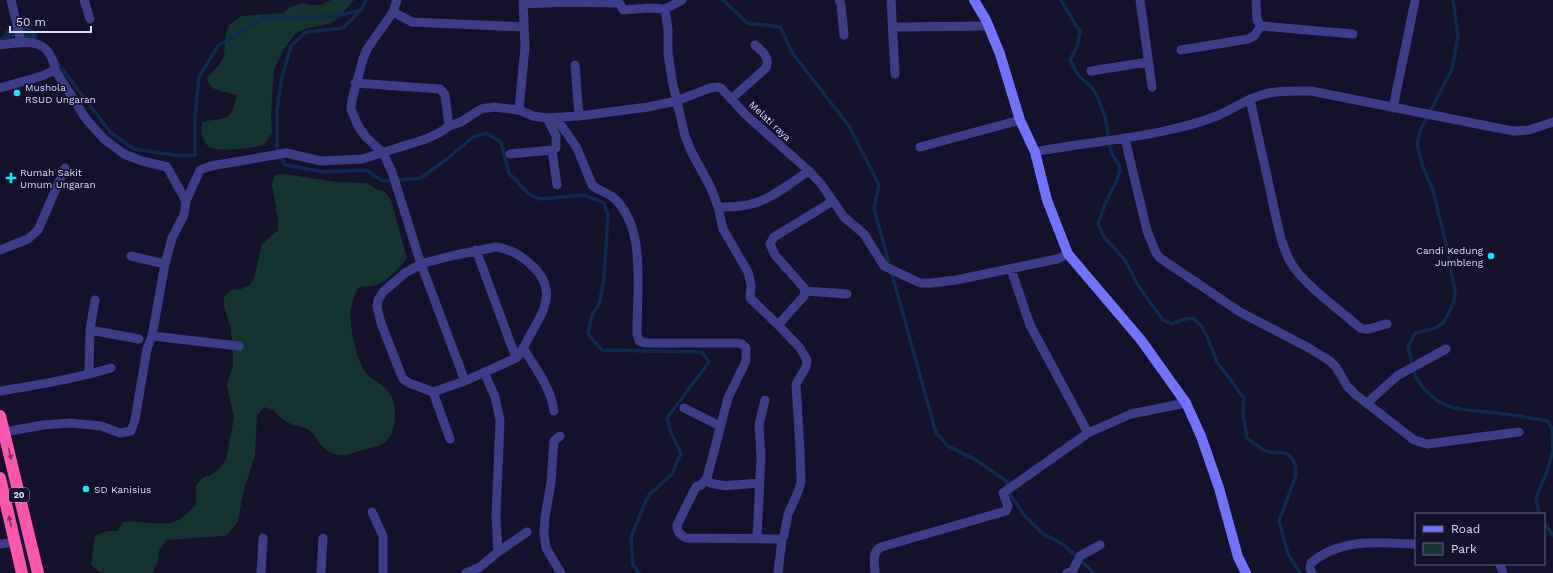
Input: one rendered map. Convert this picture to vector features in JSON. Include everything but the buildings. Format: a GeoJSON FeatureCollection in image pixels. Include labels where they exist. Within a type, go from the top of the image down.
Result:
{"type":"FeatureCollection","features":[{"type":"Feature","properties":{"kind":"highway","name":"20"},"geometry":{"type":"LineString","coordinates":[[0,416],[38,573]]}},
{"type":"Feature","properties":{"kind":"highway","name":"20"},"geometry":{"type":"LineString","coordinates":[[0,478],[22,573]]}},
{"type":"Feature","properties":{"kind":"street"},"geometry":{"type":"LineString","coordinates":[[11,0],[21,42]]}},
{"type":"Feature","properties":{"kind":"street"},"geometry":{"type":"LineString","coordinates":[[84,0],[90,19]]}},
{"type":"Feature","properties":{"kind":"street"},"geometry":{"type":"LineString","coordinates":[[398,0],[393,12],[367,49],[363,58],[355,83],[351,109],[354,117],[366,136],[383,153],[392,172],[421,264],[466,381]]}},
{"type":"Feature","properties":{"kind":"street"},"geometry":{"type":"LineString","coordinates":[[519,110],[524,66],[523,2],[619,3],[622,10],[649,8],[665,10],[682,0]]}},
{"type":"Feature","properties":{"kind":"street"},"geometry":{"type":"LineString","coordinates":[[839,0],[841,4],[844,35]]}},
{"type":"Feature","properties":{"kind":"street"},"geometry":{"type":"LineString","coordinates":[[891,0],[895,74]]}},
{"type":"Feature","properties":{"kind":"street"},"geometry":{"type":"LineString","coordinates":[[974,0],[988,26],[1000,54],[1020,120],[1035,152],[1047,200],[1068,254],[1141,340],[1186,403],[1201,436],[1238,557],[1246,573]]}},
{"type":"Feature","properties":{"kind":"street"},"geometry":{"type":"LineString","coordinates":[[1140,0],[1152,87]]}},
{"type":"Feature","properties":{"kind":"street"},"geometry":{"type":"LineString","coordinates":[[1256,0],[1257,20],[1261,26]]}},
{"type":"Feature","properties":{"kind":"street"},"geometry":{"type":"LineString","coordinates":[[1393,108],[1415,1]]}},
{"type":"Feature","properties":{"kind":"street"},"geometry":{"type":"LineString","coordinates":[[665,10],[668,29],[668,53],[676,101],[685,136],[721,207],[723,229],[748,272],[750,277],[750,298],[800,348],[807,360],[806,367],[796,384],[800,450],[800,482],[798,492],[788,514],[782,539],[778,573]]}},
{"type":"Feature","properties":{"kind":"street"},"geometry":{"type":"LineString","coordinates":[[393,12],[412,22],[524,27]]}},
{"type":"Feature","properties":{"kind":"street"},"geometry":{"type":"LineString","coordinates":[[893,27],[988,26]]}},
{"type":"Feature","properties":{"kind":"street"},"geometry":{"type":"LineString","coordinates":[[1261,26],[1353,34]]}},
{"type":"Feature","properties":{"kind":"street"},"geometry":{"type":"LineString","coordinates":[[1181,50],[1250,38],[1254,36],[1261,26]]}},
{"type":"Feature","properties":{"kind":"street"},"geometry":{"type":"LineString","coordinates":[[0,45],[33,42],[46,49],[51,55],[56,70],[86,119],[104,139],[124,154],[142,161],[167,167],[186,201],[184,215],[172,238],[165,264],[152,336],[147,349],[135,420],[131,431],[120,433],[101,426],[71,423],[42,425],[4,432]]}},
{"type":"Feature","properties":{"kind":"street"},"geometry":{"type":"LineString","coordinates":[[731,99],[766,68],[768,61],[767,57],[765,53],[755,45]]}},
{"type":"Feature","properties":{"kind":"street"},"geometry":{"type":"LineString","coordinates":[[1091,71],[1148,62]]}},
{"type":"Feature","properties":{"kind":"street"},"geometry":{"type":"LineString","coordinates":[[575,66],[579,116]]}},
{"type":"Feature","properties":{"kind":"street"},"geometry":{"type":"LineString","coordinates":[[0,88],[42,76],[56,70]]}},
{"type":"Feature","properties":{"kind":"street"},"geometry":{"type":"LineString","coordinates":[[355,83],[440,89],[445,95],[449,126]]}},
{"type":"Feature","properties":{"kind":"street","name":"Melati raya"},"geometry":{"type":"LineString","coordinates":[[186,201],[200,170],[211,166],[281,154],[321,160],[362,159],[426,139],[449,126],[461,122],[475,112],[487,108],[501,107],[519,110],[533,116],[551,118],[579,116],[634,109],[676,101],[714,87],[721,88],[747,116],[809,171],[844,217],[864,234],[884,266],[920,283],[931,283],[1011,269],[1056,259],[1068,254]]}},
{"type":"Feature","properties":{"kind":"street"},"geometry":{"type":"LineString","coordinates":[[1035,152],[1125,139],[1183,127],[1218,115],[1250,99],[1268,93],[1296,91],[1311,92],[1513,132],[1529,130],[1553,122]]}},
{"type":"Feature","properties":{"kind":"street"},"geometry":{"type":"LineString","coordinates":[[1250,99],[1279,231],[1284,248],[1291,263],[1304,279],[1360,328],[1365,330],[1381,324],[1387,324]]}},
{"type":"Feature","properties":{"kind":"street"},"geometry":{"type":"LineString","coordinates":[[510,154],[552,150],[557,147],[556,136],[551,118]]}},
{"type":"Feature","properties":{"kind":"street"},"geometry":{"type":"LineString","coordinates":[[551,118],[577,148],[592,185],[613,197],[618,202],[626,213],[633,229],[637,251],[637,334],[639,341],[644,343],[736,343],[745,346],[746,361],[728,398],[706,481],[696,487],[677,525],[677,531],[686,538],[782,539]]}},
{"type":"Feature","properties":{"kind":"street"},"geometry":{"type":"LineString","coordinates":[[920,147],[1020,120]]}},
{"type":"Feature","properties":{"kind":"street"},"geometry":{"type":"LineString","coordinates":[[1125,139],[1147,231],[1156,253],[1160,258],[1240,312],[1307,347],[1330,361],[1336,367],[1347,386],[1414,440],[1422,444],[1519,432]]}},
{"type":"Feature","properties":{"kind":"street"},"geometry":{"type":"LineString","coordinates":[[552,150],[557,185]]}},
{"type":"Feature","properties":{"kind":"street"},"geometry":{"type":"LineString","coordinates":[[0,250],[28,239],[38,230],[66,168]]}},
{"type":"Feature","properties":{"kind":"street"},"geometry":{"type":"LineString","coordinates":[[721,207],[755,203],[767,198],[809,171]]}},
{"type":"Feature","properties":{"kind":"street"},"geometry":{"type":"LineString","coordinates":[[833,201],[774,237],[771,240],[771,247],[774,255],[805,291],[848,294]]}},
{"type":"Feature","properties":{"kind":"street"},"geometry":{"type":"LineString","coordinates":[[496,247],[506,248],[537,269],[544,277],[546,286],[545,308],[521,353],[516,358],[466,381],[433,392],[409,383],[403,379],[381,323],[377,307],[378,300],[393,282],[421,264],[476,250],[496,247]]}},
{"type":"Feature","properties":{"kind":"street"},"geometry":{"type":"LineString","coordinates":[[476,250],[516,358]]}},
{"type":"Feature","properties":{"kind":"street"},"geometry":{"type":"LineString","coordinates":[[131,256],[165,264]]}},
{"type":"Feature","properties":{"kind":"street"},"geometry":{"type":"LineString","coordinates":[[1011,269],[1030,325],[1088,433]]}},
{"type":"Feature","properties":{"kind":"street"},"geometry":{"type":"LineString","coordinates":[[778,325],[804,296],[805,291]]}},
{"type":"Feature","properties":{"kind":"street"},"geometry":{"type":"LineString","coordinates":[[89,374],[90,330],[95,300]]}},
{"type":"Feature","properties":{"kind":"street"},"geometry":{"type":"LineString","coordinates":[[90,330],[139,339]]}},
{"type":"Feature","properties":{"kind":"street"},"geometry":{"type":"LineString","coordinates":[[152,336],[239,346]]}},
{"type":"Feature","properties":{"kind":"street"},"geometry":{"type":"LineString","coordinates":[[523,348],[544,381],[553,402],[554,411]]}},
{"type":"Feature","properties":{"kind":"street"},"geometry":{"type":"LineString","coordinates":[[1367,403],[1398,376],[1446,349]]}},
{"type":"Feature","properties":{"kind":"street"},"geometry":{"type":"LineString","coordinates":[[0,390],[51,383],[111,368]]}},
{"type":"Feature","properties":{"kind":"street"},"geometry":{"type":"LineString","coordinates":[[484,372],[495,397],[500,420],[496,517],[498,552]]}},
{"type":"Feature","properties":{"kind":"street"},"geometry":{"type":"LineString","coordinates":[[433,392],[450,439]]}},
{"type":"Feature","properties":{"kind":"street"},"geometry":{"type":"LineString","coordinates":[[757,538],[761,456],[760,425],[765,400]]}},
{"type":"Feature","properties":{"kind":"street"},"geometry":{"type":"LineString","coordinates":[[875,573],[874,554],[877,549],[945,528],[1003,513],[1008,509],[1003,493],[1088,433],[1131,414],[1186,403]]}},
{"type":"Feature","properties":{"kind":"street"},"geometry":{"type":"LineString","coordinates":[[684,408],[720,426]]}},
{"type":"Feature","properties":{"kind":"street"},"geometry":{"type":"LineString","coordinates":[[557,571],[546,548],[544,528],[551,482],[554,441],[560,436]]}},
{"type":"Feature","properties":{"kind":"street"},"geometry":{"type":"LineString","coordinates":[[706,481],[712,484],[723,485],[759,483]]}},
{"type":"Feature","properties":{"kind":"street"},"geometry":{"type":"LineString","coordinates":[[372,512],[382,536],[383,573]]}},
{"type":"Feature","properties":{"kind":"street"},"geometry":{"type":"LineString","coordinates":[[466,573],[480,567],[498,552],[527,532]]}},
{"type":"Feature","properties":{"kind":"street"},"geometry":{"type":"LineString","coordinates":[[262,573],[263,538]]}},
{"type":"Feature","properties":{"kind":"street"},"geometry":{"type":"LineString","coordinates":[[321,573],[323,538]]}},
{"type":"Feature","properties":{"kind":"street"},"geometry":{"type":"LineString","coordinates":[[0,544],[15,542]]}},
{"type":"Feature","properties":{"kind":"street"},"geometry":{"type":"LineString","coordinates":[[1312,573],[1310,568],[1311,563],[1335,548],[1343,545],[1366,543],[1415,544]]}},
{"type":"Feature","properties":{"kind":"street"},"geometry":{"type":"LineString","coordinates":[[1067,573],[1072,572],[1078,559],[1100,545]]}},
{"type":"Feature","properties":{"kind":"green space"},"geometry":{"type":"Polygon","coordinates":[[[331,0],[354,0],[332,23],[305,29],[296,33],[284,49],[274,70],[271,113],[272,133],[264,145],[226,150],[208,146],[203,137],[202,122],[222,119],[230,115],[235,104],[236,95],[218,91],[211,86],[207,78],[219,65],[224,56],[226,33],[230,24],[242,16],[283,13],[290,7],[301,3],[321,5],[331,0]]]}},
{"type":"Feature","properties":{"kind":"green space"},"geometry":{"type":"Polygon","coordinates":[[[285,174],[336,182],[367,183],[376,189],[385,192],[391,200],[407,258],[387,279],[377,285],[365,286],[358,289],[353,301],[350,315],[354,342],[363,368],[368,375],[387,390],[393,399],[395,415],[392,434],[383,443],[377,446],[341,455],[330,452],[323,447],[308,429],[289,423],[282,419],[274,410],[264,407],[257,415],[255,455],[243,493],[238,522],[228,534],[224,536],[166,540],[159,551],[158,561],[152,573],[104,573],[98,571],[91,565],[95,536],[107,531],[117,531],[123,522],[170,523],[179,520],[196,505],[196,486],[202,478],[211,475],[219,469],[226,460],[234,418],[227,385],[233,365],[231,329],[224,306],[224,297],[231,290],[241,289],[251,284],[255,274],[262,244],[278,230],[272,184],[275,175],[285,174]]]}},
{"type":"Feature","properties":{"kind":"waterway"},"geometry":{"type":"LineString","coordinates":[[56,61],[111,133],[134,149],[181,156],[195,155],[195,116],[199,77],[218,46],[262,19],[337,16],[361,10],[366,0]]}},
{"type":"Feature","properties":{"kind":"waterway"},"geometry":{"type":"LineString","coordinates":[[723,0],[747,23],[780,27],[793,54],[849,126],[879,185],[874,209],[936,433],[948,446],[976,460],[1006,481],[1011,496],[1024,515],[1042,533],[1064,545],[1094,573]]}},
{"type":"Feature","properties":{"kind":"waterway"},"geometry":{"type":"LineString","coordinates":[[1061,0],[1080,32],[1077,47],[1070,60],[1078,75],[1093,89],[1098,98],[1105,116],[1111,152],[1119,165],[1120,170],[1098,224],[1104,237],[1125,260],[1139,287],[1163,320],[1172,324],[1185,319],[1193,318],[1202,327],[1217,362],[1244,398],[1243,415],[1247,438],[1264,450],[1285,453],[1293,460],[1296,471],[1295,478],[1279,521],[1288,554],[1300,573]]}},
{"type":"Feature","properties":{"kind":"waterway"},"geometry":{"type":"LineString","coordinates":[[1453,0],[1458,36],[1452,69],[1421,129],[1417,144],[1423,167],[1433,190],[1447,248],[1455,292],[1454,302],[1444,322],[1436,328],[1415,333],[1408,347],[1417,379],[1425,390],[1442,404],[1462,409],[1548,421],[1552,429],[1553,450],[1548,469],[1536,498],[1539,513]]}},
{"type":"Feature","properties":{"kind":"waterway"},"geometry":{"type":"LineString","coordinates":[[361,10],[343,28],[306,32],[291,46],[282,77],[277,110],[277,148],[285,165],[324,172],[366,170],[383,181],[421,178],[473,137],[486,133],[501,142],[509,173],[530,195],[540,199],[584,195],[604,203],[608,215],[604,279],[599,305],[592,315],[588,334],[602,350],[702,352],[709,362],[667,418],[671,433],[681,453],[672,474],[648,496],[631,537],[633,565],[639,573]]}},
{"type":"Feature","properties":{"kind":"waterway"},"geometry":{"type":"LineString","coordinates":[[13,38],[27,37]]}},
{"type":"Feature","properties":{"kind":"waterway"},"geometry":{"type":"LineString","coordinates":[[0,39],[13,38]]}},
{"type":"Feature","properties":{"kind":"waterway"},"geometry":{"type":"LineString","coordinates":[[1545,524],[1553,535]]}},
{"type":"Feature","properties":{"kind":"place","name":"Mushola RSUD Ungaran"},"geometry":{"type":"Point","coordinates":[17,93]}},
{"type":"Feature","properties":{"kind":"place","name":"Rumah Sakit Umum Ungaran"},"geometry":{"type":"Point","coordinates":[11,178]}},
{"type":"Feature","properties":{"kind":"place","name":"Candi Kedung Jumbleng"},"geometry":{"type":"Point","coordinates":[1491,256]}},
{"type":"Feature","properties":{"kind":"place","name":"SD Kanisius"},"geometry":{"type":"Point","coordinates":[86,489]}}]}
